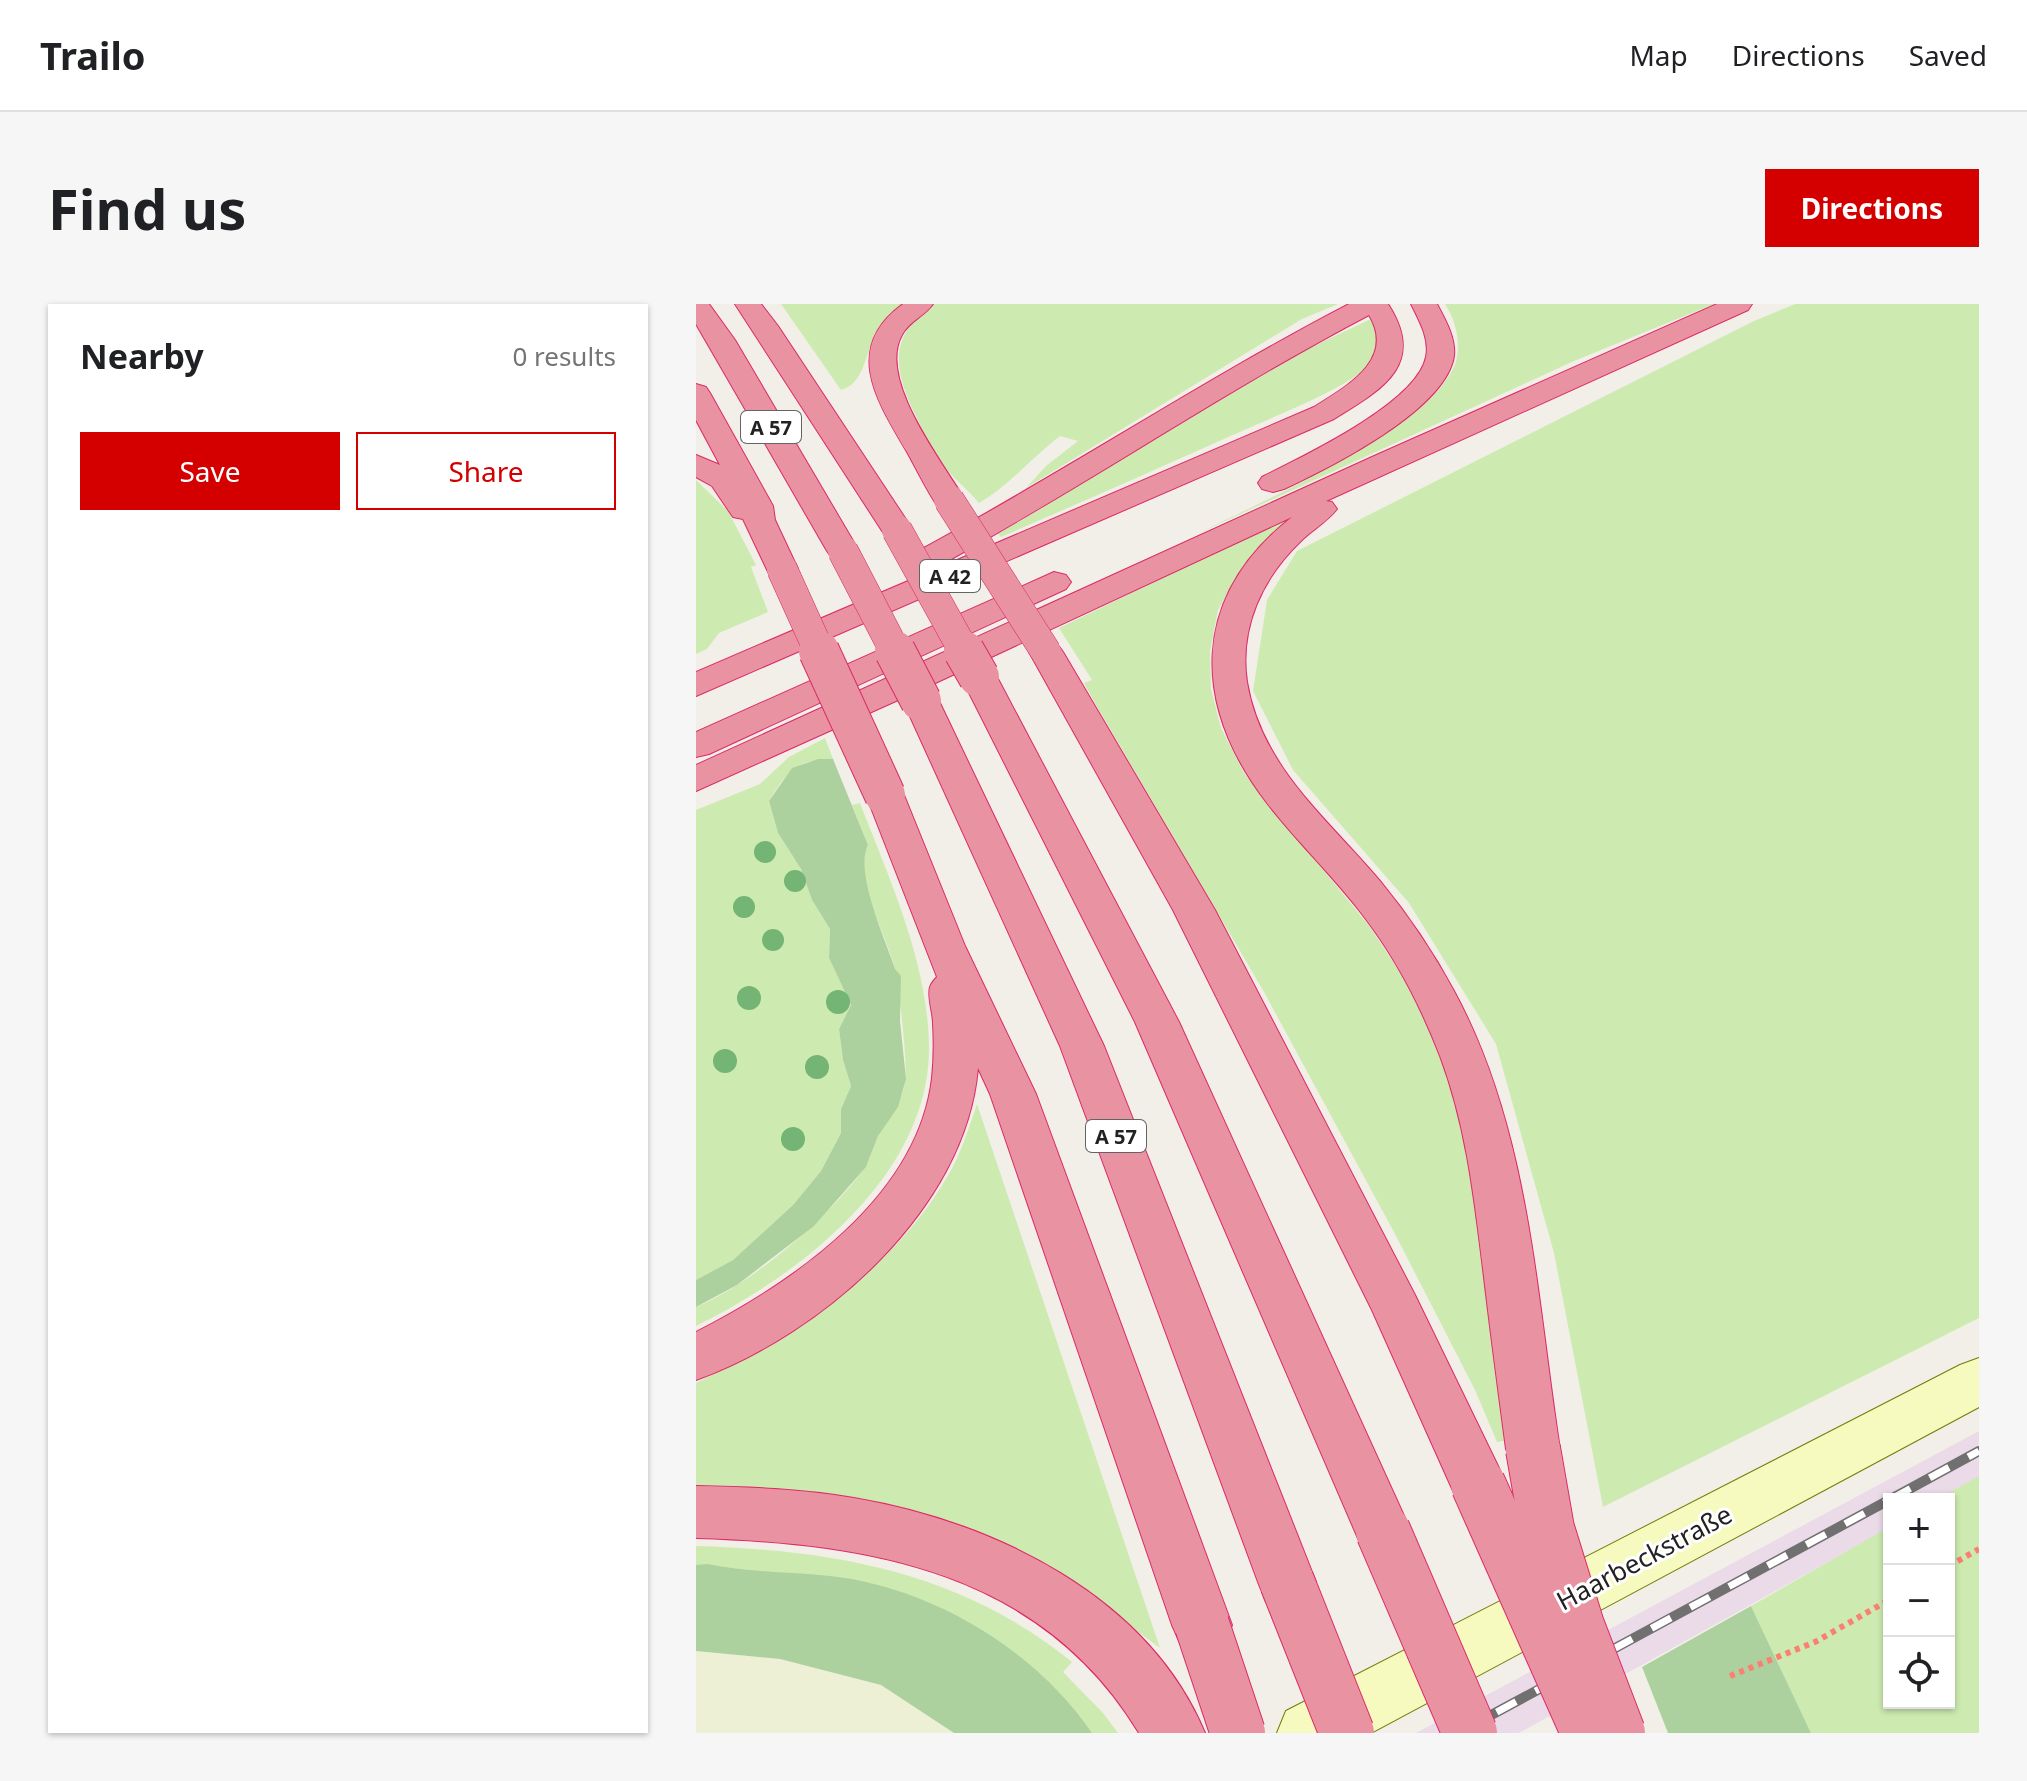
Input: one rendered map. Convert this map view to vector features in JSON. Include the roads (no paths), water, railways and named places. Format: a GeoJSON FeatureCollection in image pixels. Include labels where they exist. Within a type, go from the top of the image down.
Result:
{"type":"FeatureCollection","features":[{"type":"Feature","properties":{"kind":"highway","name":"A 57"},"geometry":{"type":"LineString","coordinates":[[748,304],[897,530],[979,677],[1157,1022],[1470,1733]]}},
{"type":"Feature","properties":{"kind":"highway"},"geometry":{"type":"LineString","coordinates":[[920,304],[891,327],[881,356],[884,384],[897,414],[1046,652],[1194,910],[1397,1310],[1589,1733]]}},
{"type":"Feature","properties":{"kind":"highway"},"geometry":{"type":"LineString","coordinates":[[696,677],[952,546],[1307,334],[1372,304]]}},
{"type":"Feature","properties":{"kind":"highway","name":"A 42"},"geometry":{"type":"LineString","coordinates":[[696,685],[1324,413],[1359,392],[1381,372],[1391,354],[1393,336],[1386,317],[1372,304]]}},
{"type":"Feature","properties":{"kind":"highway","name":"A 42"},"geometry":{"type":"LineString","coordinates":[[696,746],[1308,466],[1372,429],[1420,391],[1440,361],[1436,328],[1424,304]]}},
{"type":"Feature","properties":{"kind":"highway"},"geometry":{"type":"LineString","coordinates":[[696,779],[1383,463],[1739,304]]}},
{"type":"Feature","properties":{"kind":"highway","name":"A 57"},"geometry":{"type":"LineString","coordinates":[[696,305],[721,340],[843,551],[921,701],[1082,1046],[1347,1733]]}},
{"type":"Feature","properties":{"kind":"highway"},"geometry":{"type":"LineString","coordinates":[[696,393],[757,506],[759,520],[885,795],[944,946],[1013,1094],[1238,1733]]}},
{"type":"Feature","properties":{"kind":"highway"},"geometry":{"type":"LineString","coordinates":[[1383,463],[1309,517],[1268,553],[1233,611],[1227,660],[1236,712],[1255,756],[1381,910],[1441,1006],[1472,1080],[1492,1152],[1547,1529],[1577,1626],[1618,1733]]}},
{"type":"Feature","properties":{"kind":"highway"},"geometry":{"type":"LineString","coordinates":[[696,464],[723,480],[743,509],[759,520]]}},
{"type":"Feature","properties":{"kind":"highway"},"geometry":{"type":"LineString","coordinates":[[696,665],[780,634]]}},
{"type":"Feature","properties":{"kind":"highway"},"geometry":{"type":"LineString","coordinates":[[696,1357],[772,1316],[826,1278],[878,1228],[923,1169],[947,1116],[958,1052],[944,946]]}},
{"type":"Feature","properties":{"kind":"highway"},"geometry":{"type":"LineString","coordinates":[[696,1512],[813,1518],[909,1536],[990,1566],[1048,1597],[1098,1637],[1130,1668],[1174,1733]]}},
{"type":"Feature","properties":{"kind":"street","name":"Haarbeckstraße"},"geometry":{"type":"LineString","coordinates":[[1308,1733],[1979,1381]]}},
{"type":"Feature","properties":{"kind":"railway"},"geometry":{"type":"LineString","coordinates":[[1902,1493],[1979,1451]]}},
{"type":"Feature","properties":{"kind":"railway"},"geometry":{"type":"LineString","coordinates":[[1458,1733],[1883,1503]]}}]}
